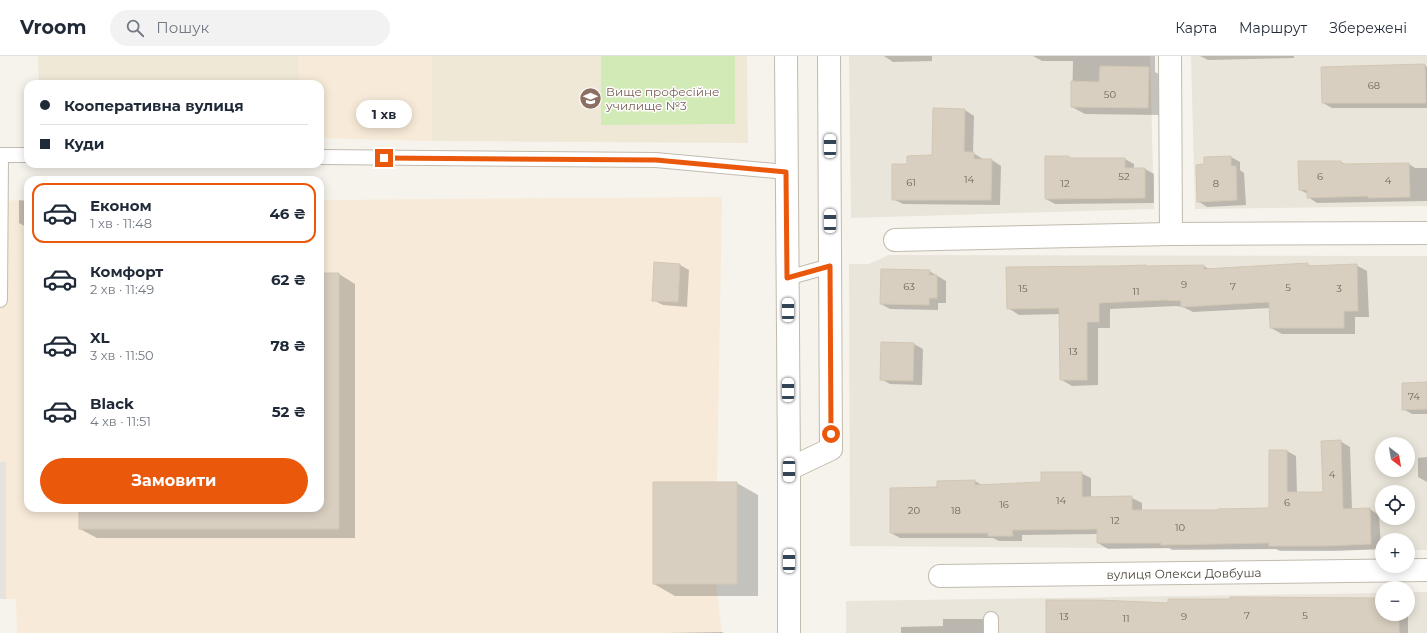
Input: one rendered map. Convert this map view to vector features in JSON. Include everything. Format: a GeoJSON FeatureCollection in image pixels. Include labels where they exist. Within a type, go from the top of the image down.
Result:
{"type":"FeatureCollection","features":[{"type":"Feature","properties":{"kind":"street"},"geometry":{"type":"LineString","coordinates":[[786,56],[789,633]]}},
{"type":"Feature","properties":{"kind":"street"},"geometry":{"type":"LineString","coordinates":[[789,470],[831,449],[829,56]]}},
{"type":"Feature","properties":{"kind":"street"},"geometry":{"type":"LineString","coordinates":[[1170,56],[1172,234]]}},
{"type":"Feature","properties":{"kind":"street"},"geometry":{"type":"LineString","coordinates":[[895,240],[1172,234],[1427,233]]}},
{"type":"Feature","properties":{"kind":"street","name":"вулиця Олекси Довбуша"},"geometry":{"type":"LineString","coordinates":[[940,576],[1427,570]]}},
{"type":"Feature","properties":{"kind":"lane"},"geometry":{"type":"LineString","coordinates":[[0,300],[1,155],[24,155]]}},
{"type":"Feature","properties":{"kind":"lane"},"geometry":{"type":"LineString","coordinates":[[324,157],[656,160],[786,172]]}},
{"type":"Feature","properties":{"kind":"lane"},"geometry":{"type":"LineString","coordinates":[[787,278],[830,266]]}},
{"type":"Feature","properties":{"kind":"shaded area"},"geometry":{"type":"Polygon","coordinates":[[[38,56],[298,56],[298,80],[39,80],[38,56]]]}},
{"type":"Feature","properties":{"kind":"shaded area"},"geometry":{"type":"Polygon","coordinates":[[[298,56],[432,56],[432,141],[324,138],[324,80],[298,80],[298,56]]]}},
{"type":"Feature","properties":{"kind":"shaded area","name":"Вище професійне училище №3"},"geometry":{"type":"Polygon","coordinates":[[[432,56],[747,56],[748,143],[432,141],[432,56]]]}},
{"type":"Feature","properties":{"kind":"shaded area"},"geometry":{"type":"Polygon","coordinates":[[[849,56],[1150,56],[1154,209],[851,218],[849,56]]]}},
{"type":"Feature","properties":{"kind":"shaded area"},"geometry":{"type":"Polygon","coordinates":[[[1191,56],[1427,56],[1427,206],[1195,209],[1191,56]]]}},
{"type":"Feature","properties":{"kind":"shaded area"},"geometry":{"type":"Polygon","coordinates":[[[722,197],[717,482],[737,482],[737,584],[716,584],[722,633],[17,633],[16,599],[6,599],[6,463],[0,462],[0,200],[24,201],[24,512],[324,512],[324,200],[722,197]]]}},
{"type":"Feature","properties":{"kind":"shaded area"},"geometry":{"type":"Polygon","coordinates":[[[889,255],[1427,256],[1427,550],[1415,550],[1415,533],[1375,533],[1375,550],[850,546],[849,264],[869,264],[889,255]]]}},
{"type":"Feature","properties":{"kind":"shaded area"},"geometry":{"type":"Polygon","coordinates":[[[0,462],[6,462],[6,599],[0,599],[0,462]]]}},
{"type":"Feature","properties":{"kind":"shaded area"},"geometry":{"type":"Polygon","coordinates":[[[1415,592],[1427,592],[1427,633],[846,633],[846,601],[1375,593],[1375,621],[1415,621],[1415,592]]]}},
{"type":"Feature","properties":{"kind":"green space"},"geometry":{"type":"Polygon","coordinates":[[[601,56],[735,56],[735,124],[601,125],[601,56]]]}},
{"type":"Feature","properties":{"kind":"building"},"geometry":{"type":"Polygon","coordinates":[[[1425,64],[1426,103],[1322,103],[1321,67],[1425,64]]]}},
{"type":"Feature","properties":{"kind":"building"},"geometry":{"type":"Polygon","coordinates":[[[1100,66],[1149,67],[1148,108],[1071,107],[1071,81],[1099,82],[1100,66]]]}},
{"type":"Feature","properties":{"kind":"building"},"geometry":{"type":"Polygon","coordinates":[[[933,108],[965,109],[964,152],[974,152],[974,159],[992,159],[991,200],[892,200],[892,164],[907,164],[907,156],[932,155],[933,108]]]}},
{"type":"Feature","properties":{"kind":"building"},"geometry":{"type":"Polygon","coordinates":[[[1045,156],[1069,156],[1069,158],[1125,158],[1125,168],[1145,168],[1145,198],[1045,199],[1045,156]]]}},
{"type":"Feature","properties":{"kind":"building"},"geometry":{"type":"Polygon","coordinates":[[[1231,156],[1231,166],[1236,166],[1237,200],[1197,202],[1196,165],[1204,164],[1204,157],[1231,156]]]}},
{"type":"Feature","properties":{"kind":"building"},"geometry":{"type":"Polygon","coordinates":[[[1298,161],[1341,161],[1342,164],[1409,163],[1410,197],[1368,198],[1368,196],[1307,198],[1307,190],[1299,190],[1298,161]]]}},
{"type":"Feature","properties":{"kind":"building"},"geometry":{"type":"Polygon","coordinates":[[[654,262],[680,264],[678,302],[652,301],[654,262]]]}},
{"type":"Feature","properties":{"kind":"building"},"geometry":{"type":"Polygon","coordinates":[[[1308,263],[1308,266],[1357,264],[1358,311],[1344,311],[1344,328],[1270,328],[1269,302],[1181,307],[1181,301],[1164,300],[1099,303],[1099,322],[1087,322],[1087,380],[1060,380],[1059,308],[1007,309],[1006,267],[1204,265],[1204,269],[1308,263]]]}},
{"type":"Feature","properties":{"kind":"building"},"geometry":{"type":"Polygon","coordinates":[[[881,269],[930,270],[929,275],[937,275],[937,298],[929,298],[929,305],[880,304],[881,269]]]}},
{"type":"Feature","properties":{"kind":"building"},"geometry":{"type":"Polygon","coordinates":[[[324,273],[339,273],[339,529],[79,529],[79,512],[324,512],[324,273]]]}},
{"type":"Feature","properties":{"kind":"building"},"geometry":{"type":"Polygon","coordinates":[[[881,342],[914,343],[913,381],[880,380],[881,342]]]}},
{"type":"Feature","properties":{"kind":"building"},"geometry":{"type":"Polygon","coordinates":[[[1427,382],[1427,409],[1402,410],[1402,383],[1427,382]]]}},
{"type":"Feature","properties":{"kind":"building"},"geometry":{"type":"Polygon","coordinates":[[[1341,440],[1343,509],[1370,508],[1371,544],[1269,546],[1269,543],[1161,545],[1161,543],[1097,543],[1097,529],[1012,530],[1013,536],[988,536],[988,533],[890,533],[890,488],[937,487],[937,481],[975,480],[975,485],[1041,482],[1041,472],[1082,472],[1082,497],[1132,496],[1132,510],[1218,510],[1269,508],[1269,450],[1287,450],[1287,492],[1323,492],[1321,441],[1341,440]]]}},
{"type":"Feature","properties":{"kind":"building"},"geometry":{"type":"Polygon","coordinates":[[[653,482],[737,482],[737,584],[653,584],[653,482]]]}},
{"type":"Feature","properties":{"kind":"building"},"geometry":{"type":"Polygon","coordinates":[[[1230,597],[1375,598],[1375,621],[1399,621],[1399,633],[1046,633],[1046,600],[1098,600],[1168,603],[1168,599],[1230,599],[1230,597]]]}},
{"type":"Feature","properties":{"kind":"place","name":"Вище професійне училище №3"},"geometry":{"type":"Point","coordinates":[590,98]}},
{"type":"Feature","properties":{"kind":"route"},"geometry":{"type":"LineString","coordinates":[[384,158],[656,160],[786,172],[787,278],[830,266],[831,434]]}}]}
